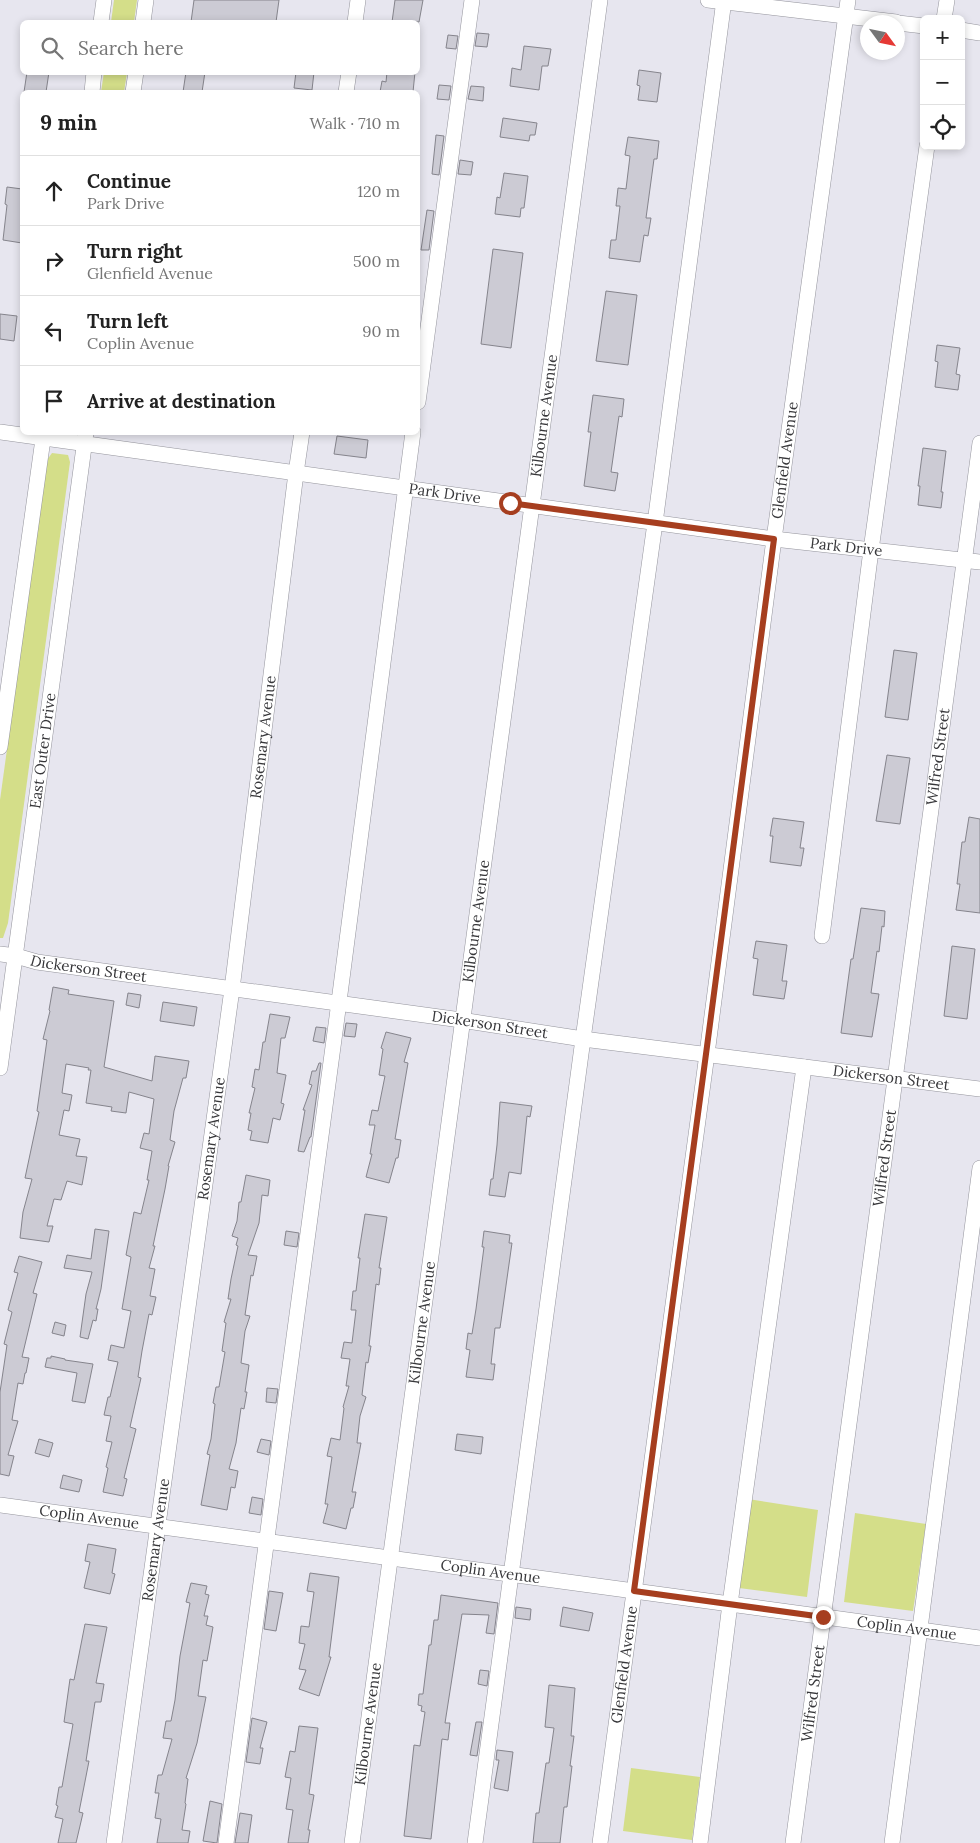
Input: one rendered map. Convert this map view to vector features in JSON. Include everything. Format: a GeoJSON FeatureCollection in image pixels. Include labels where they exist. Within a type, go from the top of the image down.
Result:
{"type":"FeatureCollection","features":[{"type":"Feature","properties":{"kind":"street"},"geometry":{"type":"LineString","coordinates":[[101,20],[104,0]]}},
{"type":"Feature","properties":{"kind":"street"},"geometry":{"type":"LineString","coordinates":[[143,20],[146,0]]}},
{"type":"Feature","properties":{"kind":"street"},"geometry":{"type":"LineString","coordinates":[[355,20],[358,0]]}},
{"type":"Feature","properties":{"kind":"street"},"geometry":{"type":"LineString","coordinates":[[420,387],[472,0]]}},
{"type":"Feature","properties":{"kind":"street","name":"Kilbourne Avenue"},"geometry":{"type":"LineString","coordinates":[[352,1843],[460,1044],[461,1020],[465,1002],[600,0]]}},
{"type":"Feature","properties":{"kind":"street"},"geometry":{"type":"LineString","coordinates":[[708,0],[860,19]]}},
{"type":"Feature","properties":{"kind":"street","name":"Glenfield Avenue"},"geometry":{"type":"LineString","coordinates":[[600,1843],[848,0]]}},
{"type":"Feature","properties":{"kind":"street"},"geometry":{"type":"LineString","coordinates":[[945,15],[947,0]]}},
{"type":"Feature","properties":{"kind":"street"},"geometry":{"type":"LineString","coordinates":[[475,1843],[583,1039],[655,523],[724,1]]}},
{"type":"Feature","properties":{"kind":"street"},"geometry":{"type":"LineString","coordinates":[[905,24],[920,26]]}},
{"type":"Feature","properties":{"kind":"street"},"geometry":{"type":"LineString","coordinates":[[965,30],[980,32]]}},
{"type":"Feature","properties":{"kind":"street"},"geometry":{"type":"LineString","coordinates":[[92,90],[94,75]]}},
{"type":"Feature","properties":{"kind":"street"},"geometry":{"type":"LineString","coordinates":[[133,90],[136,75]]}},
{"type":"Feature","properties":{"kind":"street"},"geometry":{"type":"LineString","coordinates":[[346,90],[349,75]]}},
{"type":"Feature","properties":{"kind":"street"},"geometry":{"type":"LineString","coordinates":[[822,936],[926,150]]}},
{"type":"Feature","properties":{"kind":"street","name":"Park Drive"},"geometry":{"type":"LineString","coordinates":[[0,432],[20,434]]}},
{"type":"Feature","properties":{"kind":"street","name":"Rosemary Avenue"},"geometry":{"type":"LineString","coordinates":[[114,1843],[232,989],[302,435]]}},
{"type":"Feature","properties":{"kind":"street"},"geometry":{"type":"LineString","coordinates":[[226,1843],[339,1004],[413,435]]}},
{"type":"Feature","properties":{"kind":"street"},"geometry":{"type":"LineString","coordinates":[[0,747],[44,436]]}},
{"type":"Feature","properties":{"kind":"street","name":"Park Drive"},"geometry":{"type":"LineString","coordinates":[[44,436],[85,438],[296,473],[655,523],[774,539],[980,562]]}},
{"type":"Feature","properties":{"kind":"street","name":"East Outer Drive"},"geometry":{"type":"LineString","coordinates":[[0,1068],[85,438]]}},
{"type":"Feature","properties":{"kind":"street","name":"Wilfred Street"},"geometry":{"type":"LineString","coordinates":[[793,1843],[980,443]]}},
{"type":"Feature","properties":{"kind":"street","name":"Dickerson Street"},"geometry":{"type":"LineString","coordinates":[[0,954],[38,962],[461,1020],[583,1039],[980,1089]]}},
{"type":"Feature","properties":{"kind":"street"},"geometry":{"type":"LineString","coordinates":[[700,1843],[730,1604],[804,1067]]}},
{"type":"Feature","properties":{"kind":"street"},"geometry":{"type":"LineString","coordinates":[[892,1843],[980,1168]]}},
{"type":"Feature","properties":{"kind":"street","name":"Coplin Avenue"},"geometry":{"type":"LineString","coordinates":[[0,1505],[980,1638]]}},
{"type":"Feature","properties":{"kind":"green space"},"geometry":{"type":"Polygon","coordinates":[[[114,0],[137,0],[134,20],[111,20],[114,0]]]}},
{"type":"Feature","properties":{"kind":"green space"},"geometry":{"type":"Polygon","coordinates":[[[104,75],[127,75],[124,90],[101,90],[104,75]]]}},
{"type":"Feature","properties":{"kind":"green space"},"geometry":{"type":"Polygon","coordinates":[[[52,453],[68,455],[70,462],[8,923],[3,938],[0,938],[0,800],[47,460],[52,453]]]}},
{"type":"Feature","properties":{"kind":"green space"},"geometry":{"type":"Polygon","coordinates":[[[748,1499],[818,1510],[807,1597],[739,1588],[748,1499]]]}},
{"type":"Feature","properties":{"kind":"green space"},"geometry":{"type":"Polygon","coordinates":[[[855,1513],[926,1524],[913,1611],[844,1602],[855,1513]]]}},
{"type":"Feature","properties":{"kind":"green space"},"geometry":{"type":"Polygon","coordinates":[[[631,1768],[700,1777],[692,1840],[623,1831],[631,1768]]]}},
{"type":"Feature","properties":{"kind":"building"},"geometry":{"type":"Polygon","coordinates":[[[194,0],[279,0],[276,20],[191,20],[194,0]]]}},
{"type":"Feature","properties":{"kind":"building"},"geometry":{"type":"Polygon","coordinates":[[[395,0],[423,0],[419,20],[392,20],[395,0]]]}},
{"type":"Feature","properties":{"kind":"building"},"geometry":{"type":"Polygon","coordinates":[[[477,33],[489,34],[487,47],[475,46],[477,33]]]}},
{"type":"Feature","properties":{"kind":"building"},"geometry":{"type":"Polygon","coordinates":[[[448,35],[458,36],[456,49],[446,48],[448,35]]]}},
{"type":"Feature","properties":{"kind":"building"},"geometry":{"type":"Polygon","coordinates":[[[524,46],[551,49],[548,66],[542,66],[539,90],[510,86],[512,68],[521,70],[524,46]]]}},
{"type":"Feature","properties":{"kind":"building"},"geometry":{"type":"Polygon","coordinates":[[[639,70],[661,73],[657,102],[638,100],[640,86],[637,85],[639,70]]]}},
{"type":"Feature","properties":{"kind":"building"},"geometry":{"type":"Polygon","coordinates":[[[27,75],[49,75],[46,90],[24,90],[27,75]]]}},
{"type":"Feature","properties":{"kind":"building"},"geometry":{"type":"Polygon","coordinates":[[[186,75],[205,75],[202,90],[183,90],[186,75]]]}},
{"type":"Feature","properties":{"kind":"building"},"geometry":{"type":"Polygon","coordinates":[[[296,75],[314,75],[312,90],[294,88],[296,75]]]}},
{"type":"Feature","properties":{"kind":"building"},"geometry":{"type":"Polygon","coordinates":[[[387,75],[415,75],[413,90],[380,90],[382,81],[386,82],[387,75]]]}},
{"type":"Feature","properties":{"kind":"building"},"geometry":{"type":"Polygon","coordinates":[[[439,85],[451,86],[449,100],[437,99],[439,85]]]}},
{"type":"Feature","properties":{"kind":"building"},"geometry":{"type":"Polygon","coordinates":[[[471,86],[484,87],[483,101],[468,99],[471,86]]]}},
{"type":"Feature","properties":{"kind":"building"},"geometry":{"type":"Polygon","coordinates":[[[503,118],[537,123],[535,135],[530,135],[529,141],[500,137],[503,118]]]}},
{"type":"Feature","properties":{"kind":"building"},"geometry":{"type":"Polygon","coordinates":[[[436,135],[444,136],[439,175],[432,174],[436,135]]]}},
{"type":"Feature","properties":{"kind":"building"},"geometry":{"type":"Polygon","coordinates":[[[628,137],[659,141],[657,159],[654,159],[646,218],[651,218],[648,236],[644,235],[640,262],[609,258],[611,240],[616,240],[620,206],[616,206],[618,188],[626,189],[630,156],[625,155],[628,137]]]}},
{"type":"Feature","properties":{"kind":"building"},"geometry":{"type":"Polygon","coordinates":[[[460,160],[473,162],[471,175],[458,174],[460,160]]]}},
{"type":"Feature","properties":{"kind":"building"},"geometry":{"type":"Polygon","coordinates":[[[504,173],[528,176],[524,208],[521,208],[520,217],[495,214],[497,197],[500,198],[504,173]]]}},
{"type":"Feature","properties":{"kind":"building"},"geometry":{"type":"Polygon","coordinates":[[[7,187],[20,189],[20,243],[3,240],[7,205],[5,204],[7,187]]]}},
{"type":"Feature","properties":{"kind":"building"},"geometry":{"type":"Polygon","coordinates":[[[427,210],[434,211],[429,250],[421,250],[427,210]]]}},
{"type":"Feature","properties":{"kind":"building"},"geometry":{"type":"Polygon","coordinates":[[[493,249],[523,253],[511,348],[481,344],[493,249]]]}},
{"type":"Feature","properties":{"kind":"building"},"geometry":{"type":"Polygon","coordinates":[[[606,291],[637,295],[628,365],[596,361],[606,291]]]}},
{"type":"Feature","properties":{"kind":"building"},"geometry":{"type":"Polygon","coordinates":[[[0,314],[17,316],[14,341],[0,339],[0,314]]]}},
{"type":"Feature","properties":{"kind":"building"},"geometry":{"type":"Polygon","coordinates":[[[937,345],[960,348],[956,374],[960,375],[958,390],[935,387],[938,362],[935,361],[937,345]]]}},
{"type":"Feature","properties":{"kind":"building"},"geometry":{"type":"Polygon","coordinates":[[[593,395],[624,399],[622,417],[619,416],[611,472],[618,473],[615,491],[584,486],[591,432],[588,432],[593,395]]]}},
{"type":"Feature","properties":{"kind":"building"},"geometry":{"type":"Polygon","coordinates":[[[337,436],[368,440],[366,458],[334,454],[337,436]]]}},
{"type":"Feature","properties":{"kind":"building"},"geometry":{"type":"Polygon","coordinates":[[[923,448],[946,451],[941,508],[918,505],[920,486],[918,486],[923,448]]]}},
{"type":"Feature","properties":{"kind":"building"},"geometry":{"type":"Polygon","coordinates":[[[894,650],[917,653],[908,720],[885,717],[894,650]]]}},
{"type":"Feature","properties":{"kind":"building"},"geometry":{"type":"Polygon","coordinates":[[[887,755],[910,758],[900,824],[876,821],[887,755]]]}},
{"type":"Feature","properties":{"kind":"building"},"geometry":{"type":"Polygon","coordinates":[[[969,817],[980,819],[980,913],[956,910],[960,884],[957,884],[962,842],[965,842],[969,817]]]}},
{"type":"Feature","properties":{"kind":"building"},"geometry":{"type":"Polygon","coordinates":[[[773,818],[804,822],[800,848],[804,848],[801,866],[770,862],[773,836],[770,836],[773,818]]]}},
{"type":"Feature","properties":{"kind":"building"},"geometry":{"type":"Polygon","coordinates":[[[861,908],[885,911],[884,927],[882,926],[871,993],[879,994],[872,1037],[841,1033],[851,959],[853,959],[861,908]]]}},
{"type":"Feature","properties":{"kind":"building"},"geometry":{"type":"Polygon","coordinates":[[[756,941],[787,945],[782,981],[787,981],[784,999],[753,995],[758,959],[753,958],[756,941]]]}},
{"type":"Feature","properties":{"kind":"building"},"geometry":{"type":"Polygon","coordinates":[[[952,946],[975,949],[967,1019],[944,1016],[952,946]]]}},
{"type":"Feature","properties":{"kind":"building"},"geometry":{"type":"Polygon","coordinates":[[[53,987],[69,990],[68,994],[114,1001],[104,1067],[152,1081],[155,1056],[189,1061],[186,1078],[183,1078],[174,1111],[170,1140],[175,1142],[168,1166],[153,1246],[155,1246],[149,1268],[155,1269],[150,1296],[156,1297],[152,1315],[149,1314],[142,1351],[138,1377],[141,1378],[130,1427],[136,1429],[124,1478],[127,1479],[123,1496],[103,1492],[112,1442],[106,1441],[111,1416],[104,1415],[118,1362],[108,1360],[111,1345],[124,1348],[131,1311],[122,1309],[131,1257],[126,1255],[134,1212],[141,1214],[149,1180],[147,1180],[152,1151],[140,1148],[144,1133],[149,1134],[154,1099],[129,1092],[126,1113],[111,1111],[112,1107],[86,1103],[91,1070],[66,1064],[62,1093],[72,1095],[69,1111],[64,1110],[59,1135],[80,1139],[76,1156],[87,1157],[82,1185],[67,1181],[61,1200],[54,1199],[47,1226],[53,1226],[49,1242],[20,1238],[23,1212],[32,1179],[25,1178],[39,1112],[37,1111],[47,1040],[43,1039],[50,1011],[53,987]]]}},
{"type":"Feature","properties":{"kind":"building"},"geometry":{"type":"Polygon","coordinates":[[[128,993],[141,995],[139,1008],[126,1005],[128,993]]]}},
{"type":"Feature","properties":{"kind":"building"},"geometry":{"type":"Polygon","coordinates":[[[163,1002],[197,1007],[194,1026],[160,1021],[163,1002]]]}},
{"type":"Feature","properties":{"kind":"building"},"geometry":{"type":"Polygon","coordinates":[[[270,1014],[290,1017],[285,1038],[281,1038],[277,1073],[286,1075],[281,1103],[284,1104],[280,1120],[273,1118],[268,1143],[250,1140],[252,1131],[248,1130],[251,1113],[249,1113],[255,1088],[252,1087],[255,1069],[259,1070],[270,1014]]]}},
{"type":"Feature","properties":{"kind":"building"},"geometry":{"type":"Polygon","coordinates":[[[346,1023],[357,1024],[355,1037],[344,1036],[346,1023]]]}},
{"type":"Feature","properties":{"kind":"building"},"geometry":{"type":"Polygon","coordinates":[[[316,1027],[326,1028],[324,1043],[313,1041],[316,1027]]]}},
{"type":"Feature","properties":{"kind":"building"},"geometry":{"type":"Polygon","coordinates":[[[386,1032],[411,1038],[404,1062],[408,1063],[395,1139],[401,1140],[398,1158],[396,1158],[389,1183],[366,1177],[372,1154],[370,1154],[375,1125],[369,1125],[372,1110],[378,1111],[385,1076],[379,1075],[383,1049],[381,1048],[386,1032]]]}},
{"type":"Feature","properties":{"kind":"building"},"geometry":{"type":"Polygon","coordinates":[[[319,1063],[321,1063],[311,1137],[304,1152],[298,1151],[305,1110],[303,1110],[312,1085],[309,1084],[312,1071],[316,1071],[319,1063]]]}},
{"type":"Feature","properties":{"kind":"building"},"geometry":{"type":"Polygon","coordinates":[[[500,1102],[532,1106],[530,1117],[527,1116],[521,1174],[509,1172],[505,1197],[489,1195],[491,1179],[493,1179],[500,1102]]]}},
{"type":"Feature","properties":{"kind":"building"},"geometry":{"type":"Polygon","coordinates":[[[246,1175],[270,1180],[268,1196],[262,1195],[259,1223],[248,1255],[257,1256],[253,1276],[251,1275],[245,1315],[250,1316],[245,1331],[241,1363],[249,1365],[245,1392],[247,1392],[244,1409],[241,1408],[236,1443],[229,1469],[238,1471],[235,1488],[231,1487],[227,1510],[201,1505],[210,1455],[207,1454],[211,1439],[215,1404],[213,1403],[216,1387],[219,1387],[225,1352],[222,1351],[226,1323],[224,1322],[231,1299],[228,1299],[238,1246],[236,1245],[238,1238],[232,1236],[237,1221],[239,1202],[241,1202],[246,1175]]]}},
{"type":"Feature","properties":{"kind":"building"},"geometry":{"type":"Polygon","coordinates":[[[365,1214],[387,1217],[379,1268],[381,1268],[379,1285],[376,1284],[369,1346],[371,1346],[368,1363],[366,1362],[362,1395],[366,1397],[360,1416],[357,1443],[361,1443],[352,1492],[356,1492],[346,1529],[323,1523],[328,1504],[325,1504],[332,1457],[327,1456],[331,1438],[340,1440],[343,1407],[349,1386],[346,1386],[350,1359],[341,1358],[344,1342],[352,1343],[356,1310],[351,1310],[353,1291],[356,1291],[360,1258],[358,1258],[365,1214]]]}},
{"type":"Feature","properties":{"kind":"building"},"geometry":{"type":"Polygon","coordinates":[[[95,1229],[109,1231],[101,1289],[96,1309],[98,1309],[96,1321],[93,1320],[88,1339],[80,1337],[86,1294],[92,1272],[64,1268],[67,1255],[91,1259],[95,1229]]]}},
{"type":"Feature","properties":{"kind":"building"},"geometry":{"type":"Polygon","coordinates":[[[286,1231],[299,1233],[297,1247],[284,1245],[286,1231]]]}},
{"type":"Feature","properties":{"kind":"building"},"geometry":{"type":"Polygon","coordinates":[[[484,1231],[510,1235],[509,1243],[512,1243],[500,1328],[495,1328],[491,1364],[495,1364],[493,1380],[466,1377],[470,1350],[466,1349],[468,1333],[472,1334],[476,1309],[484,1247],[482,1247],[484,1231]]]}},
{"type":"Feature","properties":{"kind":"building"},"geometry":{"type":"Polygon","coordinates":[[[19,1256],[42,1262],[33,1293],[37,1294],[22,1357],[29,1358],[23,1384],[18,1383],[12,1420],[18,1421],[8,1455],[14,1456],[9,1476],[0,1474],[0,1392],[7,1345],[4,1344],[12,1312],[8,1310],[18,1273],[14,1272],[19,1256]]]}},
{"type":"Feature","properties":{"kind":"building"},"geometry":{"type":"Polygon","coordinates":[[[55,1322],[66,1325],[64,1336],[52,1333],[55,1322]]]}},
{"type":"Feature","properties":{"kind":"building"},"geometry":{"type":"Polygon","coordinates":[[[51,1356],[93,1364],[85,1403],[72,1401],[77,1373],[45,1367],[47,1358],[51,1358],[51,1356]]]}},
{"type":"Feature","properties":{"kind":"building"},"geometry":{"type":"Polygon","coordinates":[[[267,1388],[278,1389],[276,1403],[266,1402],[267,1388]]]}},
{"type":"Feature","properties":{"kind":"building"},"geometry":{"type":"Polygon","coordinates":[[[457,1434],[483,1437],[481,1454],[455,1450],[457,1434]]]}},
{"type":"Feature","properties":{"kind":"building"},"geometry":{"type":"Polygon","coordinates":[[[39,1439],[53,1443],[49,1457],[35,1453],[39,1439]]]}},
{"type":"Feature","properties":{"kind":"building"},"geometry":{"type":"Polygon","coordinates":[[[261,1439],[271,1441],[269,1455],[257,1452],[261,1439]]]}},
{"type":"Feature","properties":{"kind":"building"},"geometry":{"type":"Polygon","coordinates":[[[63,1475],[82,1480],[79,1492],[60,1488],[63,1475]]]}},
{"type":"Feature","properties":{"kind":"building"},"geometry":{"type":"Polygon","coordinates":[[[252,1497],[263,1499],[261,1515],[249,1513],[252,1497]]]}},
{"type":"Feature","properties":{"kind":"building"},"geometry":{"type":"Polygon","coordinates":[[[88,1544],[116,1549],[112,1573],[115,1574],[110,1594],[84,1588],[90,1562],[85,1561],[88,1544]]]}},
{"type":"Feature","properties":{"kind":"building"},"geometry":{"type":"Polygon","coordinates":[[[310,1573],[339,1577],[329,1657],[331,1657],[319,1696],[299,1689],[306,1670],[299,1669],[305,1644],[299,1643],[301,1626],[309,1627],[314,1592],[307,1591],[310,1573]]]}},
{"type":"Feature","properties":{"kind":"building"},"geometry":{"type":"Polygon","coordinates":[[[191,1583],[207,1586],[205,1594],[209,1595],[204,1616],[208,1616],[206,1625],[213,1627],[207,1661],[203,1660],[198,1696],[206,1697],[197,1743],[186,1778],[188,1779],[182,1830],[190,1831],[188,1843],[157,1843],[161,1819],[155,1818],[159,1793],[155,1793],[158,1775],[162,1775],[172,1739],[163,1738],[166,1721],[171,1721],[175,1700],[180,1656],[190,1603],[186,1602],[191,1583]]]}},
{"type":"Feature","properties":{"kind":"building"},"geometry":{"type":"Polygon","coordinates":[[[269,1591],[283,1593],[276,1631],[264,1629],[269,1591]]]}},
{"type":"Feature","properties":{"kind":"building"},"geometry":{"type":"Polygon","coordinates":[[[441,1595],[498,1603],[494,1634],[486,1633],[489,1615],[462,1614],[445,1723],[450,1723],[448,1740],[442,1739],[431,1839],[404,1836],[414,1745],[420,1746],[425,1712],[421,1711],[422,1706],[418,1705],[419,1694],[423,1694],[429,1645],[431,1645],[434,1620],[438,1620],[441,1595]]]}},
{"type":"Feature","properties":{"kind":"building"},"geometry":{"type":"Polygon","coordinates":[[[516,1607],[531,1609],[530,1620],[515,1618],[516,1607]]]}},
{"type":"Feature","properties":{"kind":"building"},"geometry":{"type":"Polygon","coordinates":[[[563,1607],[593,1613],[589,1631],[560,1626],[563,1607]]]}},
{"type":"Feature","properties":{"kind":"building"},"geometry":{"type":"Polygon","coordinates":[[[85,1624],[107,1627],[96,1683],[104,1684],[101,1702],[95,1702],[86,1761],[89,1761],[79,1812],[83,1813],[76,1843],[58,1843],[63,1819],[55,1817],[58,1806],[56,1805],[59,1787],[62,1787],[73,1724],[64,1722],[70,1679],[74,1680],[85,1624]]]}},
{"type":"Feature","properties":{"kind":"building"},"geometry":{"type":"Polygon","coordinates":[[[480,1670],[489,1671],[487,1686],[478,1684],[480,1670]]]}},
{"type":"Feature","properties":{"kind":"building"},"geometry":{"type":"Polygon","coordinates":[[[549,1685],[575,1688],[571,1736],[574,1736],[570,1766],[572,1766],[567,1807],[564,1807],[560,1843],[533,1843],[536,1813],[539,1813],[546,1763],[549,1763],[554,1728],[545,1727],[549,1685]]]}},
{"type":"Feature","properties":{"kind":"building"},"geometry":{"type":"Polygon","coordinates":[[[252,1718],[267,1722],[260,1748],[263,1748],[260,1764],[246,1762],[252,1718]]]}},
{"type":"Feature","properties":{"kind":"building"},"geometry":{"type":"Polygon","coordinates":[[[476,1722],[482,1722],[477,1756],[470,1755],[476,1722]]]}},
{"type":"Feature","properties":{"kind":"building"},"geometry":{"type":"Polygon","coordinates":[[[299,1726],[318,1728],[309,1794],[314,1795],[308,1830],[310,1830],[308,1843],[288,1843],[293,1810],[286,1809],[291,1778],[285,1777],[290,1751],[295,1752],[299,1726]]]}},
{"type":"Feature","properties":{"kind":"building"},"geometry":{"type":"Polygon","coordinates":[[[497,1750],[513,1752],[508,1791],[494,1788],[499,1760],[496,1760],[497,1750]]]}},
{"type":"Feature","properties":{"kind":"building"},"geometry":{"type":"Polygon","coordinates":[[[210,1801],[222,1804],[217,1843],[203,1841],[210,1801]]]}},
{"type":"Feature","properties":{"kind":"building"},"geometry":{"type":"Polygon","coordinates":[[[240,1813],[252,1815],[248,1843],[235,1843],[240,1813]]]}},
{"type":"Feature","properties":{"kind":"route"},"geometry":{"type":"LineString","coordinates":[[510,503],[774,539],[634,1591],[823,1617]]}}]}
